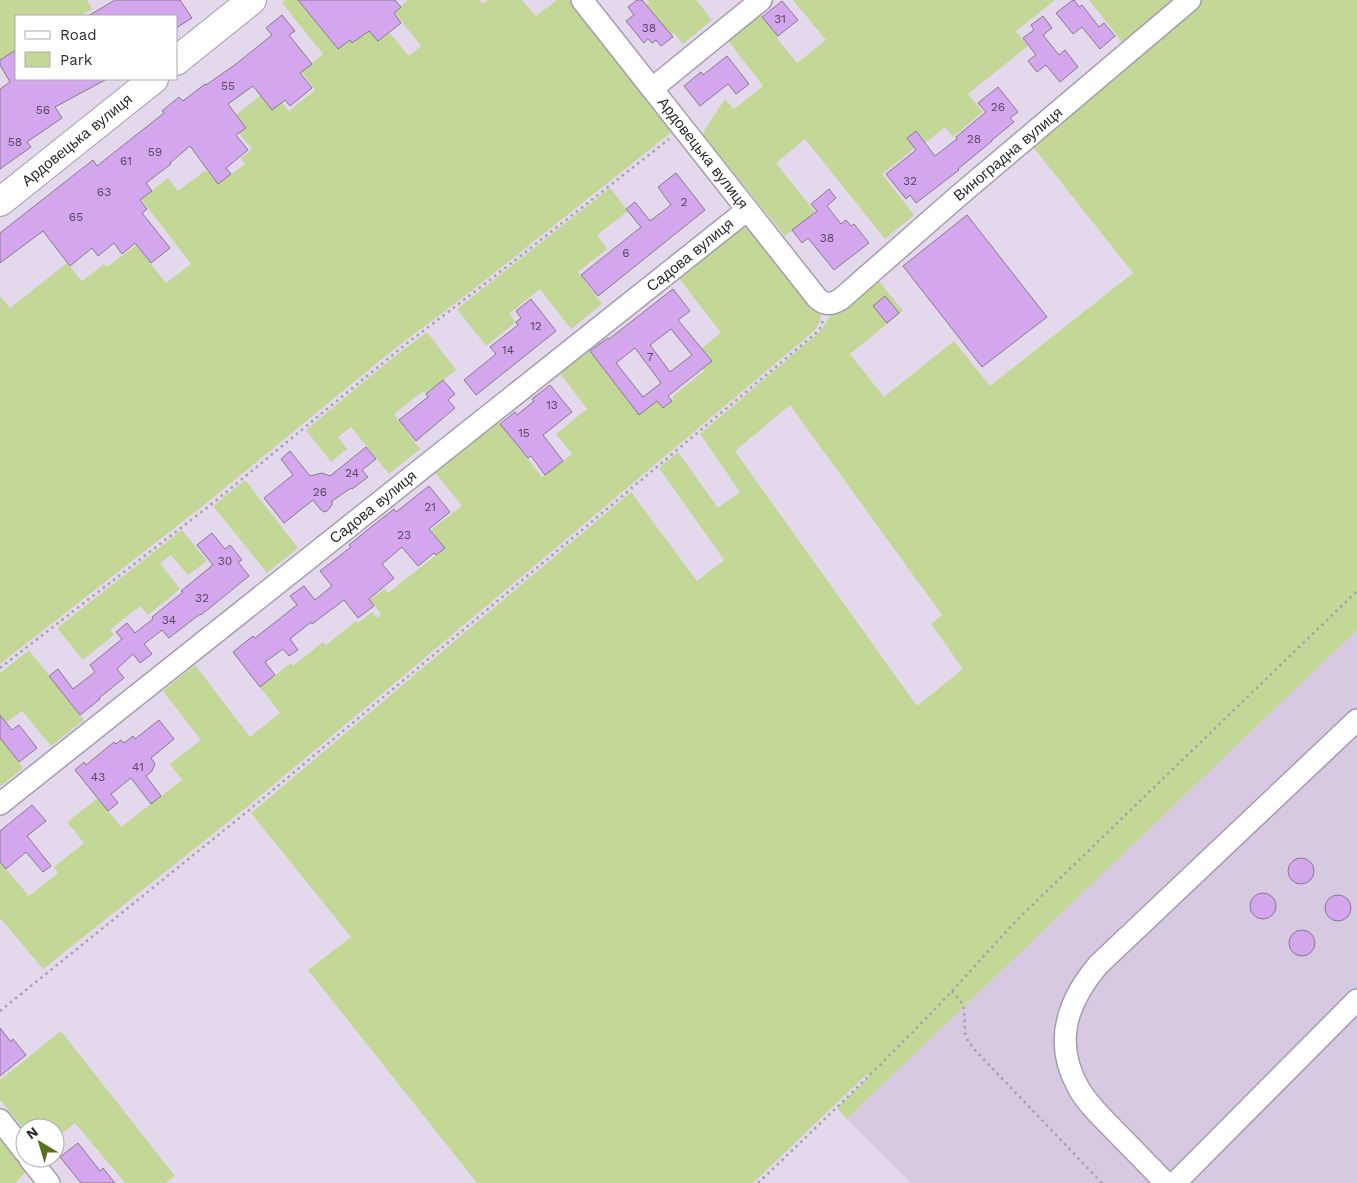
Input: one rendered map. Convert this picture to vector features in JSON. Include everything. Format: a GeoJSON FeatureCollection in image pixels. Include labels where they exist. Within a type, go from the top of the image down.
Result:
{"type":"FeatureCollection","features":[{"type":"Feature","properties":{"kind":"highway"},"geometry":{"type":"LineString","coordinates":[[178,59],[252,0]]}},
{"type":"Feature","properties":{"kind":"highway","name":"Ардовецька вулиця"},"geometry":{"type":"LineString","coordinates":[[0,202],[153,80]]}},
{"type":"Feature","properties":{"kind":"street","name":"Ардовецька вулиця"},"geometry":{"type":"LineString","coordinates":[[582,0],[817,298],[826,304]]}},
{"type":"Feature","properties":{"kind":"street"},"geometry":{"type":"LineString","coordinates":[[652,88],[761,0]]}},
{"type":"Feature","properties":{"kind":"street","name":"Виноградна вулиця"},"geometry":{"type":"LineString","coordinates":[[826,304],[833,303],[841,298],[1190,0]]}},
{"type":"Feature","properties":{"kind":"street","name":"Садова вулиця"},"geometry":{"type":"LineString","coordinates":[[0,804],[747,210]]}},
{"type":"Feature","properties":{"kind":"street"},"geometry":{"type":"LineString","coordinates":[[1166,1183],[1090,1104],[1078,1088],[1069,1070],[1064,1051],[1065,1035],[1075,998],[1084,981],[1098,965],[1357,720]]}},
{"type":"Feature","properties":{"kind":"street"},"geometry":{"type":"LineString","coordinates":[[1175,1183],[1353,1010]]}},
{"type":"Feature","properties":{"kind":"street"},"geometry":{"type":"LineString","coordinates":[[0,1120],[15,1139]]}},
{"type":"Feature","properties":{"kind":"street"},"geometry":{"type":"LineString","coordinates":[[38,1168],[49,1183]]}},
{"type":"Feature","properties":{"kind":"path"},"geometry":{"type":"LineString","coordinates":[[0,668],[213,503],[401,348],[683,128]]}},
{"type":"Feature","properties":{"kind":"path"},"geometry":{"type":"LineString","coordinates":[[0,1012],[248,811],[816,333],[821,327],[826,304]]}},
{"type":"Feature","properties":{"kind":"path"},"geometry":{"type":"LineString","coordinates":[[758,1183],[869,1076],[952,991],[1020,917],[1357,591]]}},
{"type":"Feature","properties":{"kind":"path"},"geometry":{"type":"LineString","coordinates":[[952,991],[964,1009],[965,1033],[968,1042],[1102,1183]]}},
{"type":"Feature","properties":{"kind":"shaded area"},"geometry":{"type":"Polygon","coordinates":[[[1357,630],[1357,1183],[911,1183],[847,1119],[1357,630]]]}},
{"type":"Feature","properties":{"kind":"green space"},"geometry":{"type":"Polygon","coordinates":[[[0,0],[87,0],[92,9],[82,15],[15,15],[15,51],[0,60],[0,0]]]}},
{"type":"Feature","properties":{"kind":"green space"},"geometry":{"type":"Polygon","coordinates":[[[285,0],[298,0],[337,49],[350,40],[353,43],[369,31],[378,41],[389,32],[409,56],[421,46],[394,12],[408,0],[479,0],[482,4],[488,0],[522,0],[536,16],[557,0],[571,0],[673,124],[672,131],[483,282],[388,354],[209,501],[0,664],[0,296],[10,308],[67,263],[82,281],[104,264],[107,267],[136,245],[166,283],[191,264],[141,199],[168,178],[178,191],[206,170],[218,184],[245,164],[241,158],[252,149],[239,133],[246,127],[236,115],[261,95],[282,102],[289,111],[315,90],[301,72],[323,54],[282,3],[285,0]]]}},
{"type":"Feature","properties":{"kind":"green space"},"geometry":{"type":"Polygon","coordinates":[[[647,0],[696,0],[712,20],[683,44],[674,33],[671,35],[646,5],[649,2],[647,0]]]}},
{"type":"Feature","properties":{"kind":"green space"},"geometry":{"type":"Polygon","coordinates":[[[793,0],[1055,0],[1016,31],[1028,46],[968,94],[983,112],[953,137],[945,127],[925,143],[916,131],[907,138],[915,148],[882,174],[914,215],[885,239],[805,139],[776,163],[815,212],[785,236],[702,134],[725,99],[734,109],[763,86],[726,38],[758,12],[797,63],[826,40],[793,0]]]}},
{"type":"Feature","properties":{"kind":"green space"},"geometry":{"type":"Polygon","coordinates":[[[1089,0],[1173,0],[1122,42],[1089,0]]]}},
{"type":"Feature","properties":{"kind":"green space"},"geometry":{"type":"Polygon","coordinates":[[[1198,0],[1357,0],[1357,630],[847,1119],[837,1108],[869,1077],[867,1074],[753,1183],[477,1183],[308,970],[351,937],[251,813],[631,492],[697,581],[724,560],[659,468],[678,452],[718,508],[740,492],[700,434],[817,334],[830,316],[874,275],[903,311],[850,354],[884,397],[954,341],[990,386],[1133,273],[1030,143],[1198,0]],[[790,405],[735,451],[917,706],[963,669],[931,624],[942,615],[790,405]]]}},
{"type":"Feature","properties":{"kind":"green space"},"geometry":{"type":"Polygon","coordinates":[[[610,188],[628,211],[597,235],[607,249],[578,272],[602,304],[571,329],[540,289],[509,314],[516,322],[486,346],[457,309],[610,188]]]}},
{"type":"Feature","properties":{"kind":"green space"},"geometry":{"type":"Polygon","coordinates":[[[748,221],[820,311],[820,321],[814,331],[252,803],[43,969],[0,918],[0,862],[29,896],[58,873],[54,867],[84,843],[67,822],[98,798],[121,827],[182,780],[170,764],[201,740],[163,691],[195,665],[250,737],[280,713],[260,687],[291,663],[293,666],[323,642],[326,645],[356,621],[358,623],[372,612],[377,618],[381,614],[370,600],[384,589],[388,593],[445,548],[431,530],[462,506],[435,472],[498,421],[542,477],[572,454],[556,434],[587,409],[559,372],[588,349],[639,414],[657,401],[663,408],[674,400],[672,397],[704,371],[702,368],[712,361],[702,348],[721,333],[678,277],[748,221]]]}},
{"type":"Feature","properties":{"kind":"green space"},"geometry":{"type":"Polygon","coordinates":[[[427,332],[456,370],[426,394],[423,391],[394,414],[420,449],[389,474],[351,427],[338,437],[347,449],[331,462],[306,430],[427,332]]]}},
{"type":"Feature","properties":{"kind":"green space"},"geometry":{"type":"Polygon","coordinates":[[[245,480],[298,548],[267,573],[213,506],[245,480]]]}},
{"type":"Feature","properties":{"kind":"green space"},"geometry":{"type":"Polygon","coordinates":[[[182,530],[207,561],[188,575],[171,555],[160,563],[180,589],[148,615],[140,606],[110,630],[114,635],[83,660],[57,628],[182,530]]]}},
{"type":"Feature","properties":{"kind":"green space"},"geometry":{"type":"Polygon","coordinates":[[[29,650],[84,720],[51,746],[22,711],[6,723],[0,715],[0,673],[29,650]]]}},
{"type":"Feature","properties":{"kind":"green space"},"geometry":{"type":"Polygon","coordinates":[[[0,738],[23,768],[0,787],[0,738]]]}},
{"type":"Feature","properties":{"kind":"green space"},"geometry":{"type":"Polygon","coordinates":[[[61,1031],[175,1176],[166,1183],[125,1183],[75,1123],[65,1131],[65,1118],[15,1118],[0,1100],[0,1080],[61,1031]]]}},
{"type":"Feature","properties":{"kind":"green space"},"geometry":{"type":"Polygon","coordinates":[[[0,1129],[15,1148],[15,1168],[30,1168],[15,1183],[0,1183],[0,1129]]]}},
{"type":"Feature","properties":{"kind":"building"},"geometry":{"type":"Polygon","coordinates":[[[115,0],[180,0],[192,18],[178,27],[178,15],[90,15],[115,0]]]}},
{"type":"Feature","properties":{"kind":"building"},"geometry":{"type":"Polygon","coordinates":[[[298,0],[395,0],[401,7],[394,13],[401,23],[378,41],[369,31],[352,43],[350,40],[338,49],[298,0]]]}},
{"type":"Feature","properties":{"kind":"building"},"geometry":{"type":"Polygon","coordinates":[[[637,0],[642,0],[673,37],[661,46],[656,40],[652,43],[648,39],[644,43],[626,21],[634,15],[628,7],[637,0]]]}},
{"type":"Feature","properties":{"kind":"building"},"geometry":{"type":"Polygon","coordinates":[[[1073,0],[1079,7],[1082,5],[1099,27],[1104,23],[1115,36],[1100,49],[1082,27],[1073,34],[1056,13],[1073,0]]]}},
{"type":"Feature","properties":{"kind":"building"},"geometry":{"type":"Polygon","coordinates":[[[782,1],[798,20],[778,36],[762,17],[782,1]]]}},
{"type":"Feature","properties":{"kind":"building"},"geometry":{"type":"Polygon","coordinates":[[[282,15],[295,31],[289,35],[312,64],[300,73],[312,88],[290,106],[285,100],[272,110],[253,86],[228,104],[246,128],[236,135],[248,150],[226,168],[231,174],[218,184],[190,146],[171,164],[146,183],[152,191],[140,200],[147,209],[142,213],[170,248],[151,263],[135,243],[122,254],[114,243],[98,256],[92,248],[70,266],[43,231],[0,263],[0,233],[93,160],[97,166],[164,113],[162,111],[179,97],[183,101],[236,64],[272,35],[266,28],[282,15]]]}},
{"type":"Feature","properties":{"kind":"building"},"geometry":{"type":"Polygon","coordinates":[[[1043,16],[1052,28],[1043,35],[1059,55],[1065,50],[1078,67],[1060,82],[1046,65],[1037,72],[1028,61],[1036,55],[1023,38],[1034,30],[1031,25],[1043,16]]]}},
{"type":"Feature","properties":{"kind":"building"},"geometry":{"type":"Polygon","coordinates":[[[15,51],[15,80],[105,80],[55,107],[62,118],[27,142],[31,147],[0,169],[0,89],[10,82],[0,65],[0,60],[15,51]]]}},
{"type":"Feature","properties":{"kind":"building"},"geometry":{"type":"Polygon","coordinates":[[[727,56],[749,84],[736,94],[728,84],[700,106],[684,86],[701,72],[703,75],[727,56]]]}},
{"type":"Feature","properties":{"kind":"building"},"geometry":{"type":"Polygon","coordinates":[[[998,87],[1018,112],[1010,118],[1014,122],[959,170],[916,203],[910,195],[906,199],[886,174],[916,150],[907,138],[916,131],[935,156],[986,112],[978,103],[998,87]]]}},
{"type":"Feature","properties":{"kind":"building"},"geometry":{"type":"Polygon","coordinates":[[[676,173],[705,210],[598,296],[581,275],[641,227],[626,209],[635,202],[650,221],[671,205],[658,187],[676,173]]]}},
{"type":"Feature","properties":{"kind":"building"},"geometry":{"type":"Polygon","coordinates":[[[829,189],[836,198],[827,206],[841,224],[846,220],[851,226],[854,224],[869,243],[834,270],[808,238],[802,243],[792,230],[817,211],[811,204],[829,189]]]}},
{"type":"Feature","properties":{"kind":"building"},"geometry":{"type":"Polygon","coordinates":[[[967,215],[1047,317],[982,367],[903,266],[967,215]]]}},
{"type":"Feature","properties":{"kind":"building"},"geometry":{"type":"Polygon","coordinates":[[[673,289],[690,311],[678,320],[712,361],[668,396],[672,401],[663,408],[657,401],[639,415],[590,351],[609,339],[673,289]],[[671,329],[650,345],[670,372],[692,355],[671,329]],[[635,348],[616,363],[643,397],[661,383],[635,348]]]}},
{"type":"Feature","properties":{"kind":"building"},"geometry":{"type":"Polygon","coordinates":[[[885,296],[899,313],[887,323],[873,306],[885,296]]]}},
{"type":"Feature","properties":{"kind":"building"},"geometry":{"type":"Polygon","coordinates":[[[531,299],[556,331],[476,395],[464,380],[496,354],[490,347],[518,325],[516,322],[521,318],[516,311],[531,299]]]}},
{"type":"Feature","properties":{"kind":"building"},"geometry":{"type":"Polygon","coordinates":[[[443,380],[455,394],[448,400],[455,408],[416,441],[399,420],[428,397],[426,394],[443,380]]]}},
{"type":"Feature","properties":{"kind":"building"},"geometry":{"type":"Polygon","coordinates":[[[550,385],[572,412],[543,435],[563,461],[545,475],[531,456],[528,458],[500,424],[515,412],[517,415],[534,401],[532,399],[550,385]]]}},
{"type":"Feature","properties":{"kind":"building"},"geometry":{"type":"Polygon","coordinates":[[[366,447],[376,459],[362,470],[368,477],[332,501],[332,505],[327,511],[324,512],[320,509],[313,500],[284,523],[264,498],[293,475],[281,459],[290,451],[310,476],[322,473],[330,476],[366,447]]]}},
{"type":"Feature","properties":{"kind":"building"},"geometry":{"type":"Polygon","coordinates":[[[429,486],[450,512],[429,529],[445,548],[436,555],[434,553],[418,566],[402,547],[382,564],[394,578],[369,599],[374,606],[358,618],[344,600],[312,624],[311,622],[290,639],[298,650],[289,656],[283,649],[265,662],[275,675],[260,687],[233,652],[253,636],[255,638],[297,605],[290,596],[304,586],[315,600],[332,586],[320,571],[351,547],[349,545],[394,509],[396,512],[429,486]]]}},
{"type":"Feature","properties":{"kind":"building"},"geometry":{"type":"Polygon","coordinates":[[[212,533],[225,549],[230,545],[242,560],[238,562],[249,576],[169,638],[162,630],[144,644],[152,654],[140,663],[133,654],[117,669],[124,678],[80,715],[49,676],[58,669],[73,689],[95,672],[90,665],[122,639],[116,632],[127,623],[135,633],[213,565],[197,545],[212,533]]]}},
{"type":"Feature","properties":{"kind":"building"},"geometry":{"type":"Polygon","coordinates":[[[0,715],[12,730],[19,725],[37,748],[19,762],[0,738],[0,715]]]}},
{"type":"Feature","properties":{"kind":"building"},"geometry":{"type":"Polygon","coordinates":[[[159,720],[174,739],[151,758],[155,764],[152,771],[146,776],[161,796],[151,804],[131,778],[111,794],[118,803],[108,811],[75,770],[84,762],[86,765],[114,742],[116,744],[121,740],[124,743],[133,736],[135,739],[159,720]]]}},
{"type":"Feature","properties":{"kind":"building"},"geometry":{"type":"Polygon","coordinates":[[[32,805],[46,821],[27,836],[51,866],[43,872],[26,852],[6,869],[0,862],[0,831],[32,805]]]}},
{"type":"Feature","properties":{"kind":"building"},"geometry":{"type":"Polygon","coordinates":[[[1301,858],[1311,861],[1314,871],[1311,881],[1301,884],[1291,881],[1288,871],[1291,861],[1301,858]]]}},
{"type":"Feature","properties":{"kind":"building"},"geometry":{"type":"Polygon","coordinates":[[[1263,893],[1273,896],[1276,906],[1273,916],[1263,919],[1253,916],[1250,906],[1253,896],[1263,893]]]}},
{"type":"Feature","properties":{"kind":"building"},"geometry":{"type":"Polygon","coordinates":[[[1338,895],[1348,898],[1351,908],[1348,918],[1338,921],[1328,918],[1325,908],[1328,898],[1338,895]]]}},
{"type":"Feature","properties":{"kind":"building"},"geometry":{"type":"Polygon","coordinates":[[[1302,930],[1312,933],[1315,943],[1312,953],[1302,956],[1292,953],[1289,943],[1292,933],[1302,930]]]}},
{"type":"Feature","properties":{"kind":"building"},"geometry":{"type":"Polygon","coordinates":[[[0,1028],[11,1042],[13,1039],[26,1055],[0,1076],[0,1028]]]}},
{"type":"Feature","properties":{"kind":"building"},"geometry":{"type":"Polygon","coordinates":[[[78,1143],[100,1171],[103,1168],[115,1183],[81,1183],[65,1163],[65,1153],[78,1143]]]}}]}
